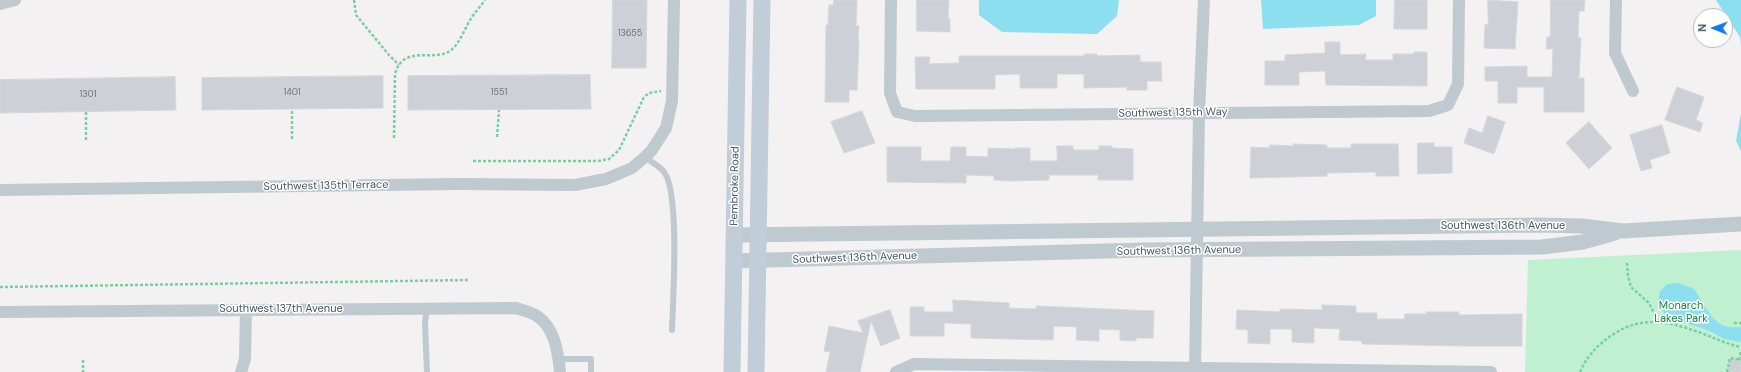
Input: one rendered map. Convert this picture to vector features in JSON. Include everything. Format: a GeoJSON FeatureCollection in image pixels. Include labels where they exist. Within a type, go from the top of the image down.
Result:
{"type":"FeatureCollection","features":[{"type":"Feature","properties":{"kind":"main road","name":"Pembroke Road"},"geometry":{"type":"LineString","coordinates":[[732,372],[738,0]]}},
{"type":"Feature","properties":{"kind":"main road"},"geometry":{"type":"LineString","coordinates":[[756,372],[762,0]]}},
{"type":"Feature","properties":{"kind":"street"},"geometry":{"type":"LineString","coordinates":[[0,4],[15,0]]}},
{"type":"Feature","properties":{"kind":"street","name":"Southwest 135th Terrace"},"geometry":{"type":"LineString","coordinates":[[0,190],[459,184],[575,185],[599,181],[632,168],[652,150],[666,128],[672,101],[674,0]]}},
{"type":"Feature","properties":{"kind":"street","name":"Southwest 135th Way"},"geometry":{"type":"LineString","coordinates":[[891,0],[890,94],[897,112],[915,116],[1429,111],[1448,105],[1458,84],[1459,0]]}},
{"type":"Feature","properties":{"kind":"street"},"geometry":{"type":"LineString","coordinates":[[1195,370],[1199,113],[1204,0]]}},
{"type":"Feature","properties":{"kind":"street"},"geometry":{"type":"LineString","coordinates":[[1616,0],[1615,53],[1633,91]]}},
{"type":"Feature","properties":{"kind":"street","name":"Southwest 136th Avenue"},"geometry":{"type":"LineString","coordinates":[[734,235],[882,234],[1197,228],[1541,226],[1582,226],[1623,231],[1741,224]]}},
{"type":"Feature","properties":{"kind":"street","name":"Southwest 136th Avenue"},"geometry":{"type":"LineString","coordinates":[[733,261],[882,256],[1197,250],[1542,247],[1583,242],[1623,231]]}},
{"type":"Feature","properties":{"kind":"street","name":"Southwest 137th Avenue"},"geometry":{"type":"LineString","coordinates":[[0,312],[516,308],[537,316],[552,333],[559,359]]}},
{"type":"Feature","properties":{"kind":"street"},"geometry":{"type":"LineString","coordinates":[[242,370],[245,359],[246,310]]}},
{"type":"Feature","properties":{"kind":"street"},"geometry":{"type":"LineString","coordinates":[[559,359],[560,372]]}},
{"type":"Feature","properties":{"kind":"street"},"geometry":{"type":"LineString","coordinates":[[896,371],[914,364],[1038,369],[1491,372]]}},
{"type":"Feature","properties":{"kind":"lane"},"geometry":{"type":"LineString","coordinates":[[645,157],[665,172],[673,197],[674,247],[672,330]]}},
{"type":"Feature","properties":{"kind":"lane"},"geometry":{"type":"LineString","coordinates":[[427,308],[425,323],[427,372]]}},
{"type":"Feature","properties":{"kind":"lane"},"geometry":{"type":"LineString","coordinates":[[559,359],[591,359],[591,372]]}},
{"type":"Feature","properties":{"kind":"path"},"geometry":{"type":"LineString","coordinates":[[354,0],[356,14],[399,65]]}},
{"type":"Feature","properties":{"kind":"path"},"geometry":{"type":"LineString","coordinates":[[394,138],[395,74],[399,65],[406,58],[416,55],[443,53],[450,50],[472,16],[485,0]]}},
{"type":"Feature","properties":{"kind":"path"},"geometry":{"type":"LineString","coordinates":[[473,161],[598,161],[609,159],[620,150],[644,97],[649,93],[665,91]]}},
{"type":"Feature","properties":{"kind":"path"},"geometry":{"type":"LineString","coordinates":[[292,109],[292,139]]}},
{"type":"Feature","properties":{"kind":"path"},"geometry":{"type":"LineString","coordinates":[[497,137],[499,110]]}},
{"type":"Feature","properties":{"kind":"path"},"geometry":{"type":"LineString","coordinates":[[86,112],[86,142]]}},
{"type":"Feature","properties":{"kind":"path"},"geometry":{"type":"LineString","coordinates":[[1627,263],[1631,287],[1649,303],[1658,321]]}},
{"type":"Feature","properties":{"kind":"path"},"geometry":{"type":"LineString","coordinates":[[0,287],[469,280]]}},
{"type":"Feature","properties":{"kind":"path"},"geometry":{"type":"LineString","coordinates":[[1580,372],[1589,355],[1604,340],[1621,329],[1638,323],[1658,321],[1698,332],[1731,346],[1741,347]]}},
{"type":"Feature","properties":{"kind":"path"},"geometry":{"type":"LineString","coordinates":[[1734,324],[1741,323]]}},
{"type":"Feature","properties":{"kind":"path"},"geometry":{"type":"LineString","coordinates":[[1727,372],[1730,358],[1740,360],[1741,351]]}},
{"type":"Feature","properties":{"kind":"path"},"geometry":{"type":"LineString","coordinates":[[82,360],[83,372]]}},
{"type":"Feature","properties":{"kind":"green space","name":"Monarch Lakes Park"},"geometry":{"type":"Polygon","coordinates":[[[1741,250],[1741,372],[1525,372],[1528,260],[1741,250]]]}},
{"type":"Feature","properties":{"kind":"water"},"geometry":{"type":"Polygon","coordinates":[[[979,0],[1119,0],[1117,16],[1097,34],[1002,32],[979,15],[979,0]]]}},
{"type":"Feature","properties":{"kind":"water"},"geometry":{"type":"Polygon","coordinates":[[[1261,0],[1376,0],[1376,16],[1359,25],[1263,29],[1261,0]]]}},
{"type":"Feature","properties":{"kind":"water"},"geometry":{"type":"Polygon","coordinates":[[[1716,0],[1741,0],[1741,46],[1740,37],[1733,26],[1733,8],[1721,8],[1716,0]]]}},
{"type":"Feature","properties":{"kind":"water"},"geometry":{"type":"Polygon","coordinates":[[[1741,113],[1741,151],[1736,141],[1741,113]]]}},
{"type":"Feature","properties":{"kind":"water"},"geometry":{"type":"Polygon","coordinates":[[[1678,283],[1694,289],[1707,310],[1719,323],[1728,327],[1741,327],[1741,342],[1724,339],[1710,331],[1670,318],[1664,313],[1658,302],[1660,291],[1667,284],[1678,283]]]}},
{"type":"Feature","properties":{"kind":"building"},"geometry":{"type":"Polygon","coordinates":[[[613,0],[647,0],[646,68],[612,68],[613,0]]]}},
{"type":"Feature","properties":{"kind":"building"},"geometry":{"type":"Polygon","coordinates":[[[834,0],[857,0],[856,26],[859,26],[859,41],[857,90],[849,90],[849,102],[825,102],[826,25],[828,25],[829,5],[833,5],[834,0]]]}},
{"type":"Feature","properties":{"kind":"building"},"geometry":{"type":"Polygon","coordinates":[[[917,0],[949,0],[948,19],[950,19],[950,32],[917,31],[917,0]]]}},
{"type":"Feature","properties":{"kind":"building"},"geometry":{"type":"Polygon","coordinates":[[[1395,0],[1427,0],[1427,29],[1394,29],[1395,0]]]}},
{"type":"Feature","properties":{"kind":"building"},"geometry":{"type":"Polygon","coordinates":[[[1488,0],[1518,2],[1515,49],[1484,48],[1485,24],[1488,25],[1488,0]]]}},
{"type":"Feature","properties":{"kind":"building"},"geometry":{"type":"Polygon","coordinates":[[[1551,0],[1585,0],[1584,11],[1579,11],[1578,38],[1581,38],[1579,78],[1584,78],[1584,112],[1544,112],[1544,87],[1517,87],[1517,103],[1498,103],[1498,81],[1485,81],[1485,67],[1527,66],[1527,77],[1552,77],[1553,49],[1546,49],[1547,37],[1550,37],[1551,0]]]}},
{"type":"Feature","properties":{"kind":"building"},"geometry":{"type":"Polygon","coordinates":[[[1325,42],[1340,42],[1340,55],[1366,54],[1365,60],[1393,60],[1393,54],[1414,54],[1414,52],[1427,52],[1427,86],[1326,85],[1325,71],[1299,72],[1299,85],[1265,85],[1265,61],[1285,61],[1285,55],[1325,53],[1325,42]]]}},
{"type":"Feature","properties":{"kind":"building"},"geometry":{"type":"Polygon","coordinates":[[[1084,54],[1097,54],[1097,56],[1140,55],[1140,62],[1161,62],[1162,81],[1147,81],[1147,90],[1127,90],[1127,87],[1084,88],[1084,74],[1057,74],[1057,88],[1020,88],[1020,74],[995,75],[995,89],[916,89],[915,57],[930,57],[929,64],[959,63],[959,56],[1084,56],[1084,54]]]}},
{"type":"Feature","properties":{"kind":"building"},"geometry":{"type":"Polygon","coordinates":[[[590,75],[591,109],[408,110],[408,76],[590,75]]]}},
{"type":"Feature","properties":{"kind":"building"},"geometry":{"type":"Polygon","coordinates":[[[383,76],[383,108],[202,110],[202,78],[383,76]]]}},
{"type":"Feature","properties":{"kind":"building"},"geometry":{"type":"Polygon","coordinates":[[[175,77],[176,110],[0,113],[0,80],[175,77]]]}},
{"type":"Feature","properties":{"kind":"building"},"geometry":{"type":"Polygon","coordinates":[[[1677,87],[1704,97],[1696,120],[1703,123],[1700,132],[1665,120],[1677,87]]]}},
{"type":"Feature","properties":{"kind":"building"},"geometry":{"type":"Polygon","coordinates":[[[862,111],[875,143],[844,153],[831,122],[862,111]]]}},
{"type":"Feature","properties":{"kind":"building"},"geometry":{"type":"Polygon","coordinates":[[[1488,116],[1505,122],[1494,154],[1464,143],[1469,128],[1482,133],[1488,116]]]}},
{"type":"Feature","properties":{"kind":"building"},"geometry":{"type":"Polygon","coordinates":[[[1589,122],[1612,148],[1589,169],[1566,143],[1589,122]]]}},
{"type":"Feature","properties":{"kind":"building"},"geometry":{"type":"Polygon","coordinates":[[[1662,125],[1670,153],[1650,160],[1652,168],[1641,171],[1630,135],[1662,125]]]}},
{"type":"Feature","properties":{"kind":"building"},"geometry":{"type":"Polygon","coordinates":[[[1418,143],[1434,143],[1434,147],[1452,147],[1452,173],[1418,174],[1418,143]]]}},
{"type":"Feature","properties":{"kind":"building"},"geometry":{"type":"Polygon","coordinates":[[[1293,144],[1327,145],[1327,148],[1351,148],[1351,144],[1398,144],[1399,176],[1376,176],[1376,172],[1327,173],[1327,176],[1250,178],[1251,147],[1270,148],[1270,145],[1293,146],[1293,144]]]}},
{"type":"Feature","properties":{"kind":"building"},"geometry":{"type":"Polygon","coordinates":[[[1057,146],[1073,146],[1073,150],[1099,150],[1099,146],[1133,149],[1133,180],[1098,180],[1098,175],[1049,175],[1049,180],[1008,181],[994,180],[994,176],[966,175],[966,183],[887,182],[887,147],[921,147],[921,161],[950,161],[951,147],[966,147],[966,156],[988,157],[988,148],[1030,148],[1030,161],[1057,161],[1057,146]]]}},
{"type":"Feature","properties":{"kind":"building"},"geometry":{"type":"Polygon","coordinates":[[[953,300],[1009,303],[1009,308],[1036,309],[1036,306],[1154,311],[1153,338],[1136,338],[1136,341],[1120,340],[1120,330],[1099,329],[1099,341],[1076,340],[1077,327],[1054,326],[1053,340],[971,338],[971,324],[944,323],[944,336],[910,336],[910,307],[924,307],[924,312],[953,312],[953,300]]]}},
{"type":"Feature","properties":{"kind":"building"},"geometry":{"type":"Polygon","coordinates":[[[1322,305],[1356,306],[1356,313],[1377,313],[1377,319],[1404,319],[1405,314],[1426,314],[1426,312],[1459,312],[1459,315],[1522,314],[1522,346],[1362,344],[1362,341],[1339,340],[1340,329],[1314,328],[1314,343],[1292,342],[1292,329],[1270,329],[1270,344],[1248,343],[1248,330],[1236,329],[1237,310],[1280,312],[1280,309],[1322,310],[1322,305]]]}},
{"type":"Feature","properties":{"kind":"building"},"geometry":{"type":"Polygon","coordinates":[[[890,310],[900,338],[881,346],[871,321],[860,372],[826,372],[830,352],[824,351],[829,326],[863,333],[858,321],[890,310]]]}},
{"type":"Feature","properties":{"kind":"building"},"geometry":{"type":"Polygon","coordinates":[[[1730,359],[1741,361],[1741,372],[1728,372],[1730,359]]]}}]}
